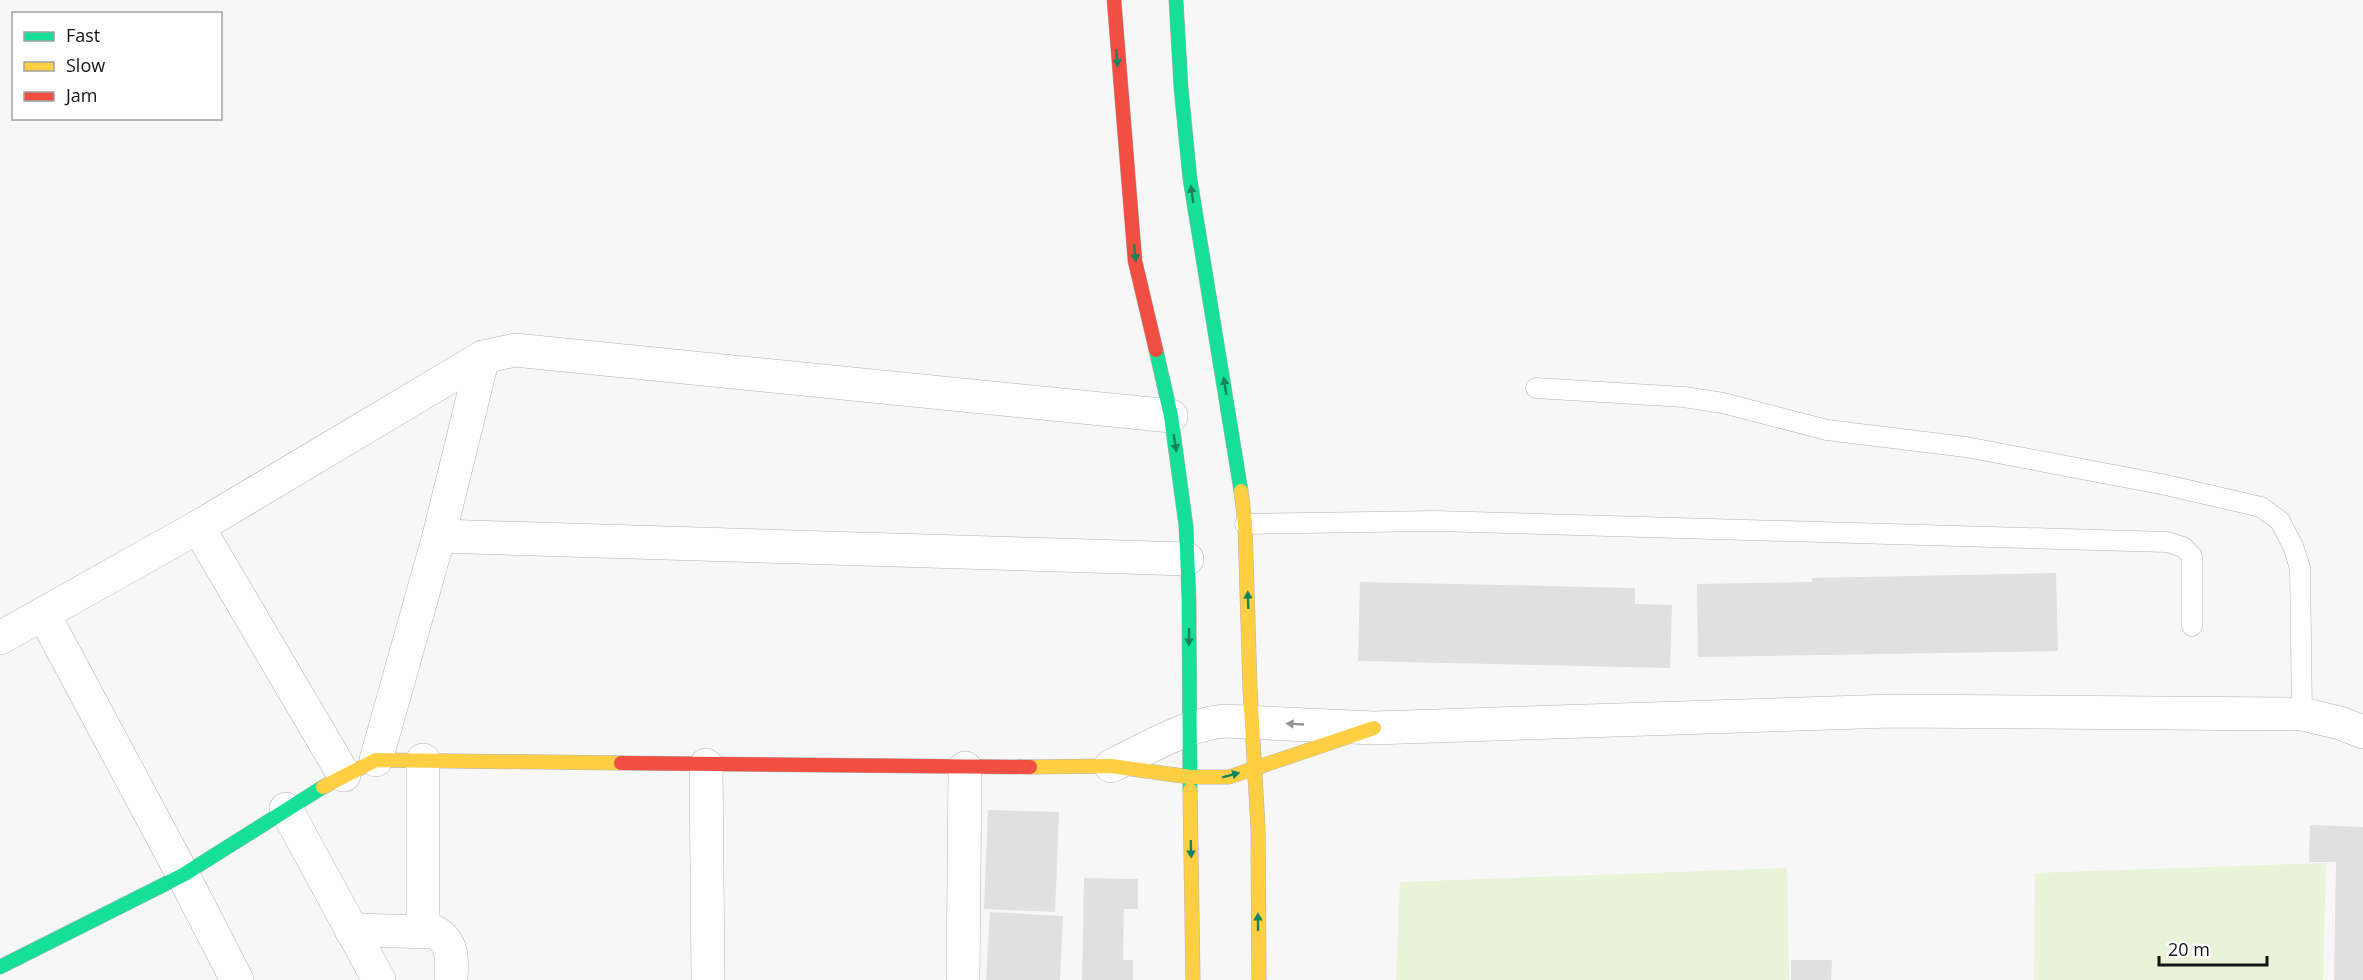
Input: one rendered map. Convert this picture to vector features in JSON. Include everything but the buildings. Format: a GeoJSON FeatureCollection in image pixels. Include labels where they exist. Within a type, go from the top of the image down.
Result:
{"type":"FeatureCollection","features":[{"type":"Feature","properties":{"kind":"street"},"geometry":{"type":"LineString","coordinates":[[1114,0],[1135,261],[1171,416],[1182,493],[1187,559],[1193,980]]}},
{"type":"Feature","properties":{"kind":"street"},"geometry":{"type":"LineString","coordinates":[[1176,0],[1181,88],[1190,179],[1233,434],[1245,524],[1258,828],[1259,980]]}},
{"type":"Feature","properties":{"kind":"street"},"geometry":{"type":"LineString","coordinates":[[0,639],[198,527],[483,357],[515,350],[1171,416]]}},
{"type":"Feature","properties":{"kind":"street"},"geometry":{"type":"LineString","coordinates":[[376,760],[439,536],[483,357]]}},
{"type":"Feature","properties":{"kind":"street"},"geometry":{"type":"LineString","coordinates":[[198,527],[344,775]]}},
{"type":"Feature","properties":{"kind":"street"},"geometry":{"type":"LineString","coordinates":[[439,536],[1187,559]]}},
{"type":"Feature","properties":{"kind":"street"},"geometry":{"type":"LineString","coordinates":[[44,615],[237,980]]}},
{"type":"Feature","properties":{"kind":"street"},"geometry":{"type":"LineString","coordinates":[[1111,766],[1190,728],[1206,723],[1252,722],[1374,728],[1891,711],[2302,714],[2340,723],[2363,732]]}},
{"type":"Feature","properties":{"kind":"street"},"geometry":{"type":"LineString","coordinates":[[6,970],[183,875],[286,808],[344,775],[376,760],[966,768],[1111,766],[1190,777],[1229,777],[1374,728]]}},
{"type":"Feature","properties":{"kind":"street"},"geometry":{"type":"LineString","coordinates":[[423,760],[423,932]]}},
{"type":"Feature","properties":{"kind":"street"},"geometry":{"type":"LineString","coordinates":[[706,765],[708,980]]}},
{"type":"Feature","properties":{"kind":"street"},"geometry":{"type":"LineString","coordinates":[[963,980],[966,768]]}},
{"type":"Feature","properties":{"kind":"street"},"geometry":{"type":"LineString","coordinates":[[286,808],[379,980]]}},
{"type":"Feature","properties":{"kind":"street"},"geometry":{"type":"LineString","coordinates":[[351,930],[435,932],[445,938],[451,949],[451,980]]}},
{"type":"Feature","properties":{"kind":"lane"},"geometry":{"type":"LineString","coordinates":[[1536,388],[1684,397],[1723,403],[1827,430],[1966,447],[2261,507],[2280,521],[2293,546],[2300,568],[2302,714]]}},
{"type":"Feature","properties":{"kind":"lane"},"geometry":{"type":"LineString","coordinates":[[1245,524],[1435,521],[2167,542],[2183,547],[2192,556],[2192,626]]}},
{"type":"Feature","properties":{"kind":"green space"},"geometry":{"type":"Polygon","coordinates":[[[2326,863],[2323,980],[2034,980],[2035,873],[2326,863]]]}},
{"type":"Feature","properties":{"kind":"green space"},"geometry":{"type":"Polygon","coordinates":[[[1787,868],[1789,980],[1396,980],[1400,882],[1787,868]]]}},
{"type":"Feature","properties":{"kind":"traffic: fast"},"geometry":{"type":"LineString","coordinates":[[1176,0],[1181,88],[1190,179],[1241,491]]}},
{"type":"Feature","properties":{"kind":"traffic: fast"},"geometry":{"type":"LineString","coordinates":[[1156,350],[1171,416],[1186,526],[1189,600],[1190,790]]}},
{"type":"Feature","properties":{"kind":"traffic: fast"},"geometry":{"type":"LineString","coordinates":[[0,967],[183,875],[323,787]]}},
{"type":"Feature","properties":{"kind":"traffic: slow"},"geometry":{"type":"LineString","coordinates":[[1241,491],[1245,524],[1250,689],[1258,828],[1259,980]]}},
{"type":"Feature","properties":{"kind":"traffic: slow"},"geometry":{"type":"LineString","coordinates":[[1030,767],[1111,766],[1190,777],[1229,777],[1374,728]]}},
{"type":"Feature","properties":{"kind":"traffic: slow"},"geometry":{"type":"LineString","coordinates":[[323,787],[376,760],[621,763]]}},
{"type":"Feature","properties":{"kind":"traffic: slow"},"geometry":{"type":"LineString","coordinates":[[1190,790],[1193,980]]}},
{"type":"Feature","properties":{"kind":"traffic: jam"},"geometry":{"type":"LineString","coordinates":[[1114,0],[1135,261],[1156,350]]}},
{"type":"Feature","properties":{"kind":"traffic: jam"},"geometry":{"type":"LineString","coordinates":[[621,763],[1030,767]]}}]}
